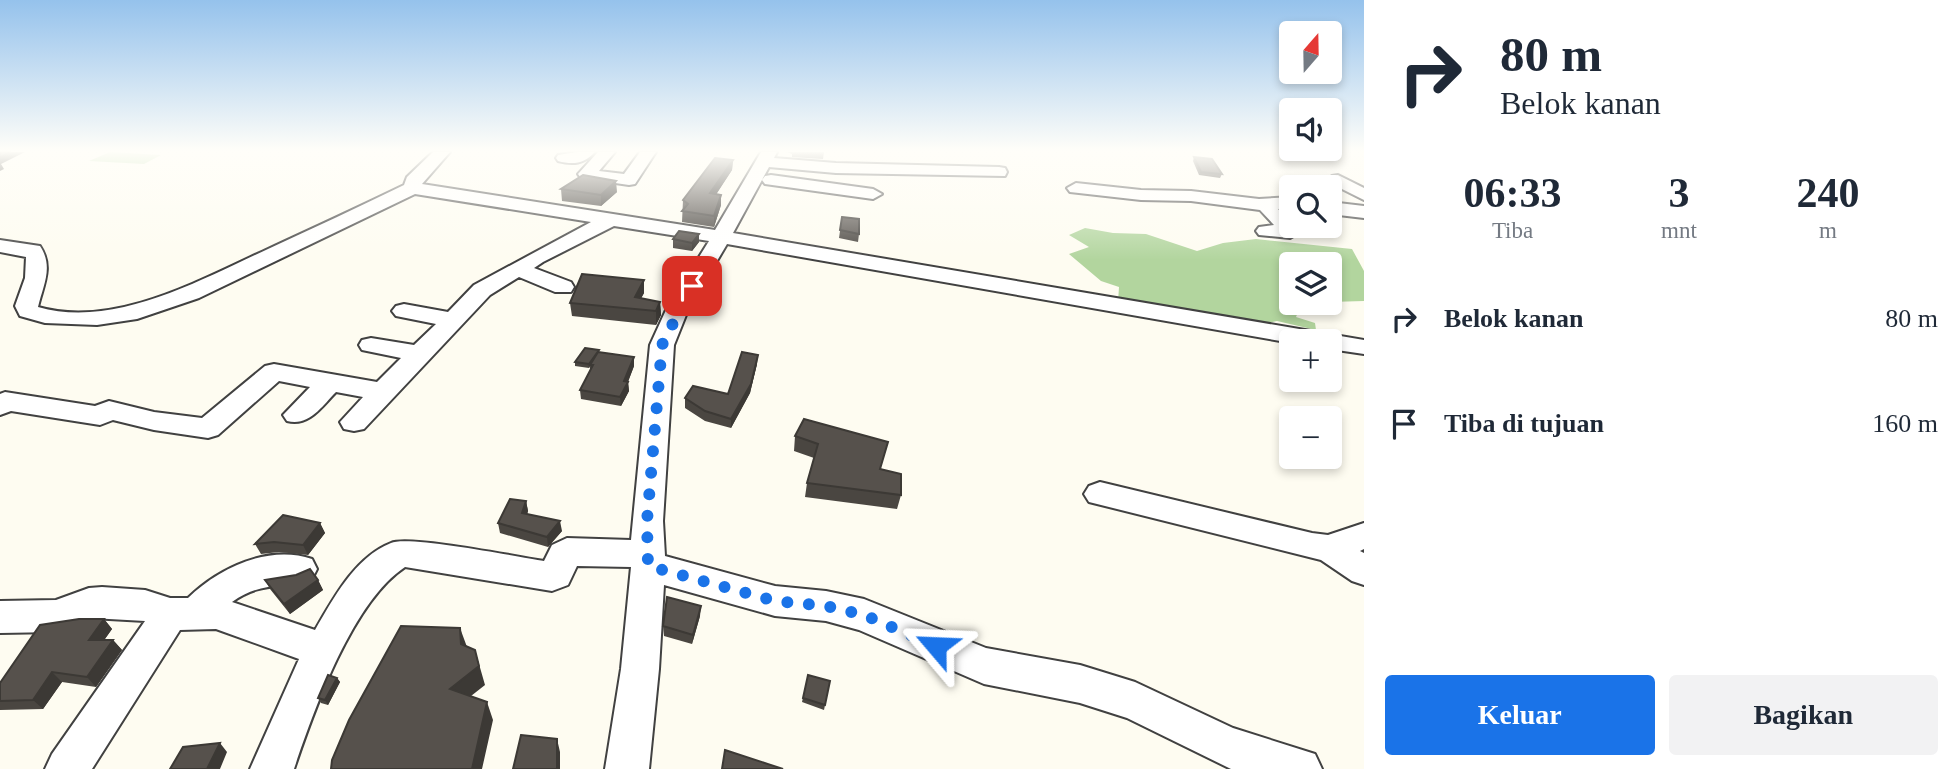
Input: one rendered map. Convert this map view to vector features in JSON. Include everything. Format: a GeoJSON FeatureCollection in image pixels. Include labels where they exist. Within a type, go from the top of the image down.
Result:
{"type":"FeatureCollection","features":[{"type":"Feature","properties":{"kind":"street"},"geometry":{"type":"LineString","coordinates":[[0,246],[26,247],[33,250],[37,257],[37,278],[26,306],[33,314],[112,317],[191,293],[414,188],[721,237],[1279,333]]}},
{"type":"Feature","properties":{"kind":"street"},"geometry":{"type":"LineString","coordinates":[[627,769],[640,668],[648,560],[647,521],[662,345],[677,310],[749,188]]}},
{"type":"Feature","properties":{"kind":"street"},"geometry":{"type":"LineString","coordinates":[[851,188],[873,194]]}},
{"type":"Feature","properties":{"kind":"street"},"geometry":{"type":"LineString","coordinates":[[1076,188],[1141,195],[1179,194],[1266,205],[1279,204]]}},
{"type":"Feature","properties":{"kind":"street"},"geometry":{"type":"LineString","coordinates":[[1266,205],[1269,212],[1281,220],[1290,232],[1266,231]]}},
{"type":"Feature","properties":{"kind":"street"},"geometry":{"type":"LineString","coordinates":[[1342,209],[1364,212]]}},
{"type":"Feature","properties":{"kind":"street"},"geometry":{"type":"LineString","coordinates":[[354,422],[482,290],[612,219]]}},
{"type":"Feature","properties":{"kind":"street"},"geometry":{"type":"LineString","coordinates":[[517,269],[563,287]]}},
{"type":"Feature","properties":{"kind":"street"},"geometry":{"type":"LineString","coordinates":[[404,311],[453,320]]}},
{"type":"Feature","properties":{"kind":"street"},"geometry":{"type":"LineString","coordinates":[[371,345],[420,354]]}},
{"type":"Feature","properties":{"kind":"street"},"geometry":{"type":"LineString","coordinates":[[1342,346],[1364,368]]}},
{"type":"Feature","properties":{"kind":"street"},"geometry":{"type":"LineString","coordinates":[[0,422],[12,405],[100,416],[109,410],[154,421],[208,428],[274,372],[383,392]]}},
{"type":"Feature","properties":{"kind":"street"},"geometry":{"type":"LineString","coordinates":[[297,415],[330,382]]}},
{"type":"Feature","properties":{"kind":"street"},"geometry":{"type":"LineString","coordinates":[[1100,494],[1328,548],[1364,571]]}},
{"type":"Feature","properties":{"kind":"street"},"geometry":{"type":"LineString","coordinates":[[1328,548],[1364,536]]}},
{"type":"Feature","properties":{"kind":"street"},"geometry":{"type":"LineString","coordinates":[[272,769],[292,712],[340,620],[375,570],[389,556],[400,553],[552,577],[560,570],[563,555],[567,552],[648,560],[775,601],[826,606],[864,615],[984,666],[1080,684],[1135,701],[1228,747],[1300,769]]}},
{"type":"Feature","properties":{"kind":"street"},"geometry":{"type":"LineString","coordinates":[[67,769],[184,612],[224,586],[256,573],[300,569]]}},
{"type":"Feature","properties":{"kind":"street"},"geometry":{"type":"LineString","coordinates":[[7,623],[57,616],[89,603],[145,605],[184,612],[216,613],[263,627],[324,651]]}},
{"type":"Feature","properties":{"kind":"green space"},"geometry":{"type":"Polygon","coordinates":[[[1085,228],[1113,233],[1146,234],[1197,251],[1223,243],[1256,239],[1352,249],[1364,271],[1364,301],[1342,302],[1342,252],[1279,252],[1279,315],[1297,315],[1296,317],[1315,323],[1316,329],[1277,321],[1264,324],[1118,302],[1119,287],[1101,281],[1069,254],[1089,247],[1069,235],[1085,228]]]}},
{"type":"Feature","properties":{"kind":"building"},"geometry":{"type":"Polygon","coordinates":[[[563,188],[609,188],[601,195],[563,188]]]}},
{"type":"Feature","properties":{"kind":"building"},"geometry":{"type":"Polygon","coordinates":[[[692,188],[714,188],[710,193],[721,195],[714,216],[682,211],[688,204],[683,200],[692,188]]]}},
{"type":"Feature","properties":{"kind":"building"},"geometry":{"type":"Polygon","coordinates":[[[842,217],[859,219],[859,234],[840,230],[842,217]]]}},
{"type":"Feature","properties":{"kind":"building"},"geometry":{"type":"Polygon","coordinates":[[[679,231],[699,234],[692,243],[673,239],[679,231]]]}},
{"type":"Feature","properties":{"kind":"building"},"geometry":{"type":"Polygon","coordinates":[[[582,274],[644,280],[635,297],[660,302],[656,311],[570,303],[582,274]]]}},
{"type":"Feature","properties":{"kind":"building"},"geometry":{"type":"Polygon","coordinates":[[[585,348],[599,350],[589,364],[575,362],[585,348]]]}},
{"type":"Feature","properties":{"kind":"building"},"geometry":{"type":"Polygon","coordinates":[[[598,352],[634,357],[624,381],[628,382],[620,397],[580,390],[598,352]]]}},
{"type":"Feature","properties":{"kind":"building"},"geometry":{"type":"Polygon","coordinates":[[[742,352],[758,355],[751,384],[731,419],[705,411],[685,398],[693,386],[728,394],[742,352]]]}},
{"type":"Feature","properties":{"kind":"building"},"geometry":{"type":"Polygon","coordinates":[[[804,419],[888,442],[880,469],[901,474],[901,495],[807,483],[818,444],[795,436],[804,419]]]}},
{"type":"Feature","properties":{"kind":"building"},"geometry":{"type":"Polygon","coordinates":[[[510,499],[526,501],[522,513],[560,521],[547,537],[498,523],[510,499]]]}},
{"type":"Feature","properties":{"kind":"building"},"geometry":{"type":"Polygon","coordinates":[[[283,515],[320,523],[303,545],[274,542],[255,544],[283,515]]]}},
{"type":"Feature","properties":{"kind":"building"},"geometry":{"type":"Polygon","coordinates":[[[310,569],[318,580],[284,604],[265,580],[296,575],[310,569]]]}},
{"type":"Feature","properties":{"kind":"building"},"geometry":{"type":"Polygon","coordinates":[[[667,597],[701,606],[693,635],[663,626],[667,597]]]}},
{"type":"Feature","properties":{"kind":"building"},"geometry":{"type":"Polygon","coordinates":[[[79,619],[104,619],[89,640],[113,640],[87,677],[52,672],[33,700],[0,701],[0,683],[40,625],[79,619]]]}},
{"type":"Feature","properties":{"kind":"building"},"geometry":{"type":"Polygon","coordinates":[[[401,626],[460,628],[461,644],[475,650],[479,666],[450,689],[487,702],[472,769],[331,769],[332,760],[349,720],[401,626]]]}},
{"type":"Feature","properties":{"kind":"building"},"geometry":{"type":"Polygon","coordinates":[[[328,675],[337,678],[325,700],[318,698],[328,675]]]}},
{"type":"Feature","properties":{"kind":"building"},"geometry":{"type":"Polygon","coordinates":[[[808,675],[830,681],[825,705],[803,698],[808,675]]]}},
{"type":"Feature","properties":{"kind":"building"},"geometry":{"type":"Polygon","coordinates":[[[521,735],[557,739],[557,769],[513,769],[521,735]]]}},
{"type":"Feature","properties":{"kind":"building"},"geometry":{"type":"Polygon","coordinates":[[[220,743],[207,769],[170,769],[183,747],[220,743]]]}},
{"type":"Feature","properties":{"kind":"building"},"geometry":{"type":"Polygon","coordinates":[[[725,750],[783,769],[722,769],[725,750]]]}},
{"type":"Feature","properties":{"kind":"route"},"geometry":{"type":"LineString","coordinates":[[692,286],[677,310],[662,345],[647,521],[648,566],[775,601],[826,606],[864,615],[936,646]]}}]}
